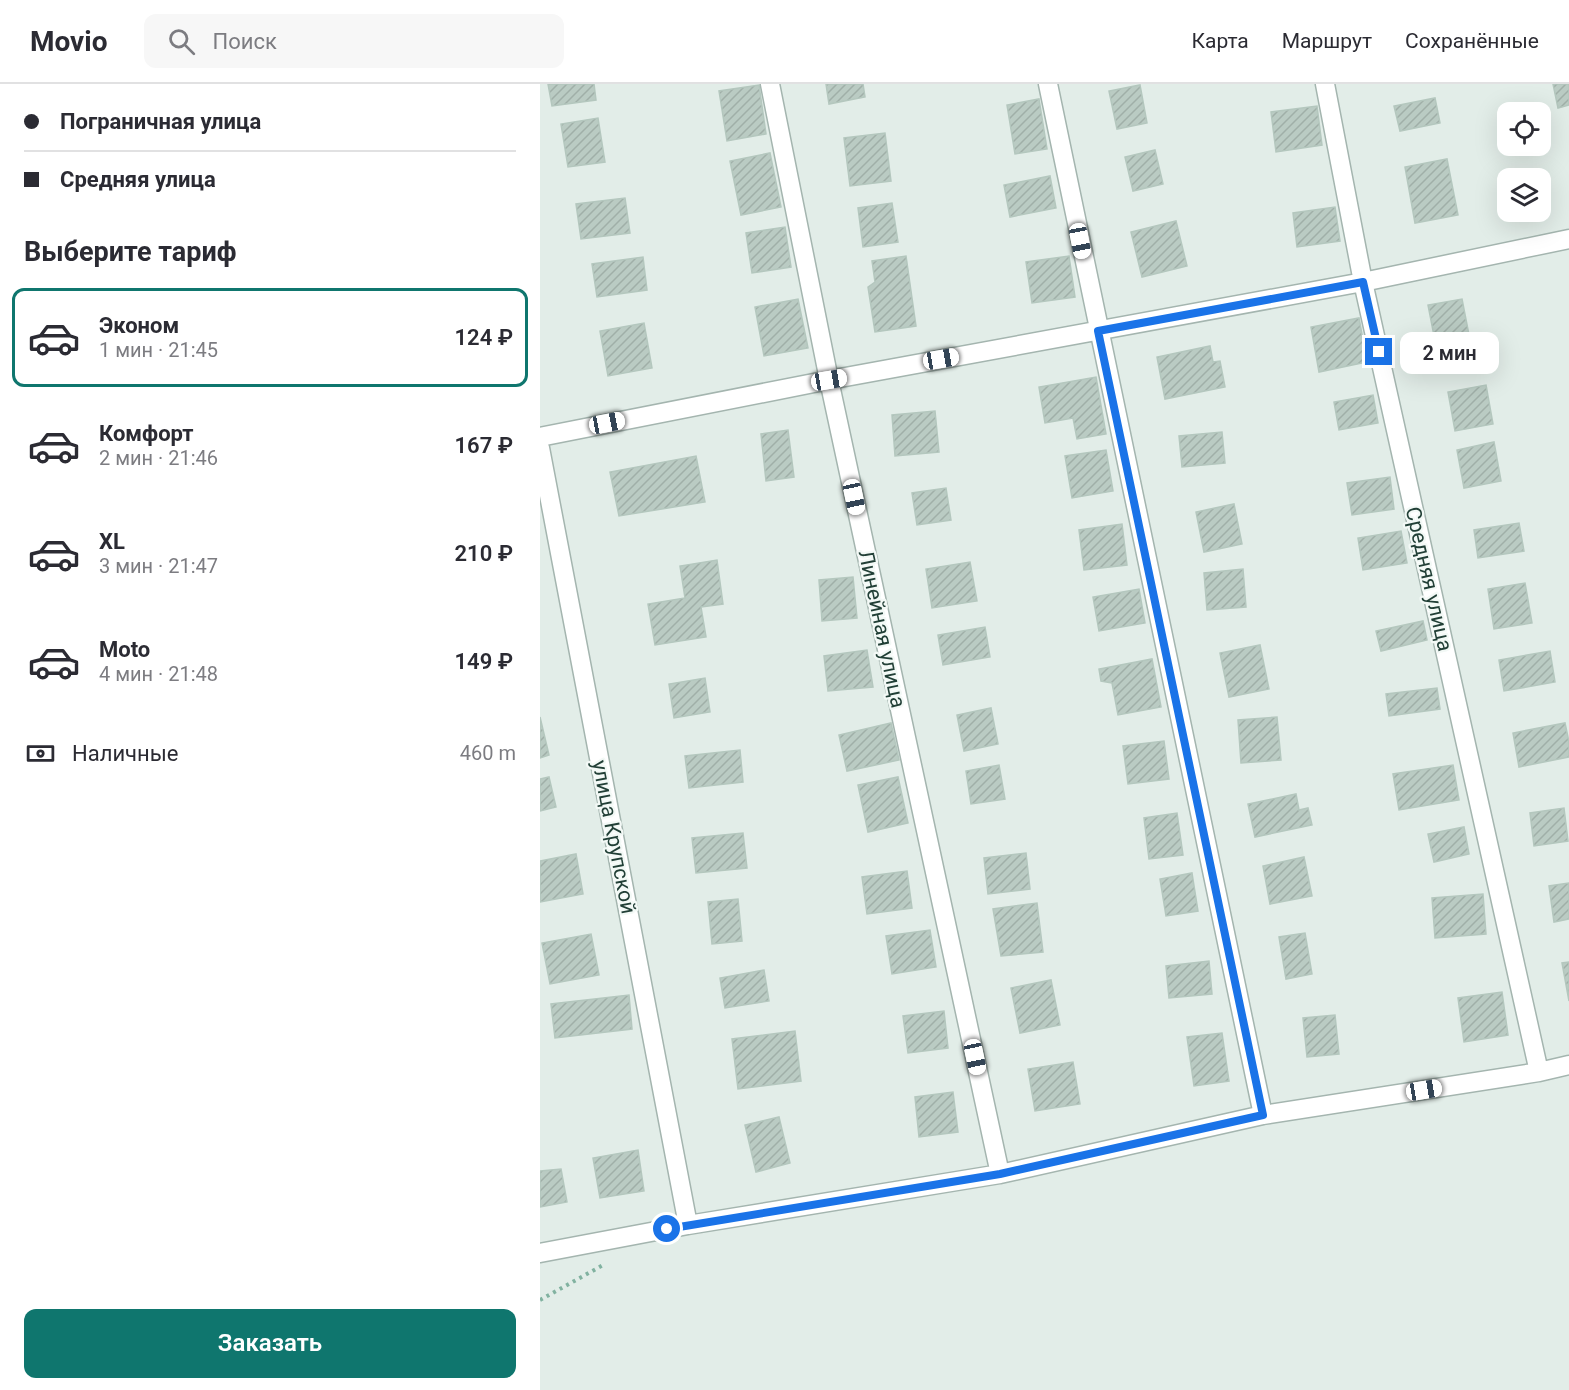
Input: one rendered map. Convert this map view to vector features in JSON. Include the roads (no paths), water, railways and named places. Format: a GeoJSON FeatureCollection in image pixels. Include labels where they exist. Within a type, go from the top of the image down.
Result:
{"type":"FeatureCollection","features":[{"type":"Feature","properties":{"kind":"street","name":"Линейная улица"},"geometry":{"type":"LineString","coordinates":[[770,84],[829,380],[1000,1174]]}},
{"type":"Feature","properties":{"kind":"street"},"geometry":{"type":"LineString","coordinates":[[1048,84],[1263,1115]]}},
{"type":"Feature","properties":{"kind":"street","name":"Средняя улица"},"geometry":{"type":"LineString","coordinates":[[1325,84],[1363,282],[1539,1072]]}},
{"type":"Feature","properties":{"kind":"street"},"geometry":{"type":"LineString","coordinates":[[540,436],[829,380],[1363,282],[1569,239]]}},
{"type":"Feature","properties":{"kind":"street","name":"улица Крупской"},"geometry":{"type":"LineString","coordinates":[[540,448],[688,1225]]}},
{"type":"Feature","properties":{"kind":"street"},"geometry":{"type":"LineString","coordinates":[[540,1253],[688,1225],[1000,1174],[1263,1115],[1539,1072],[1569,1065]]}}]}
